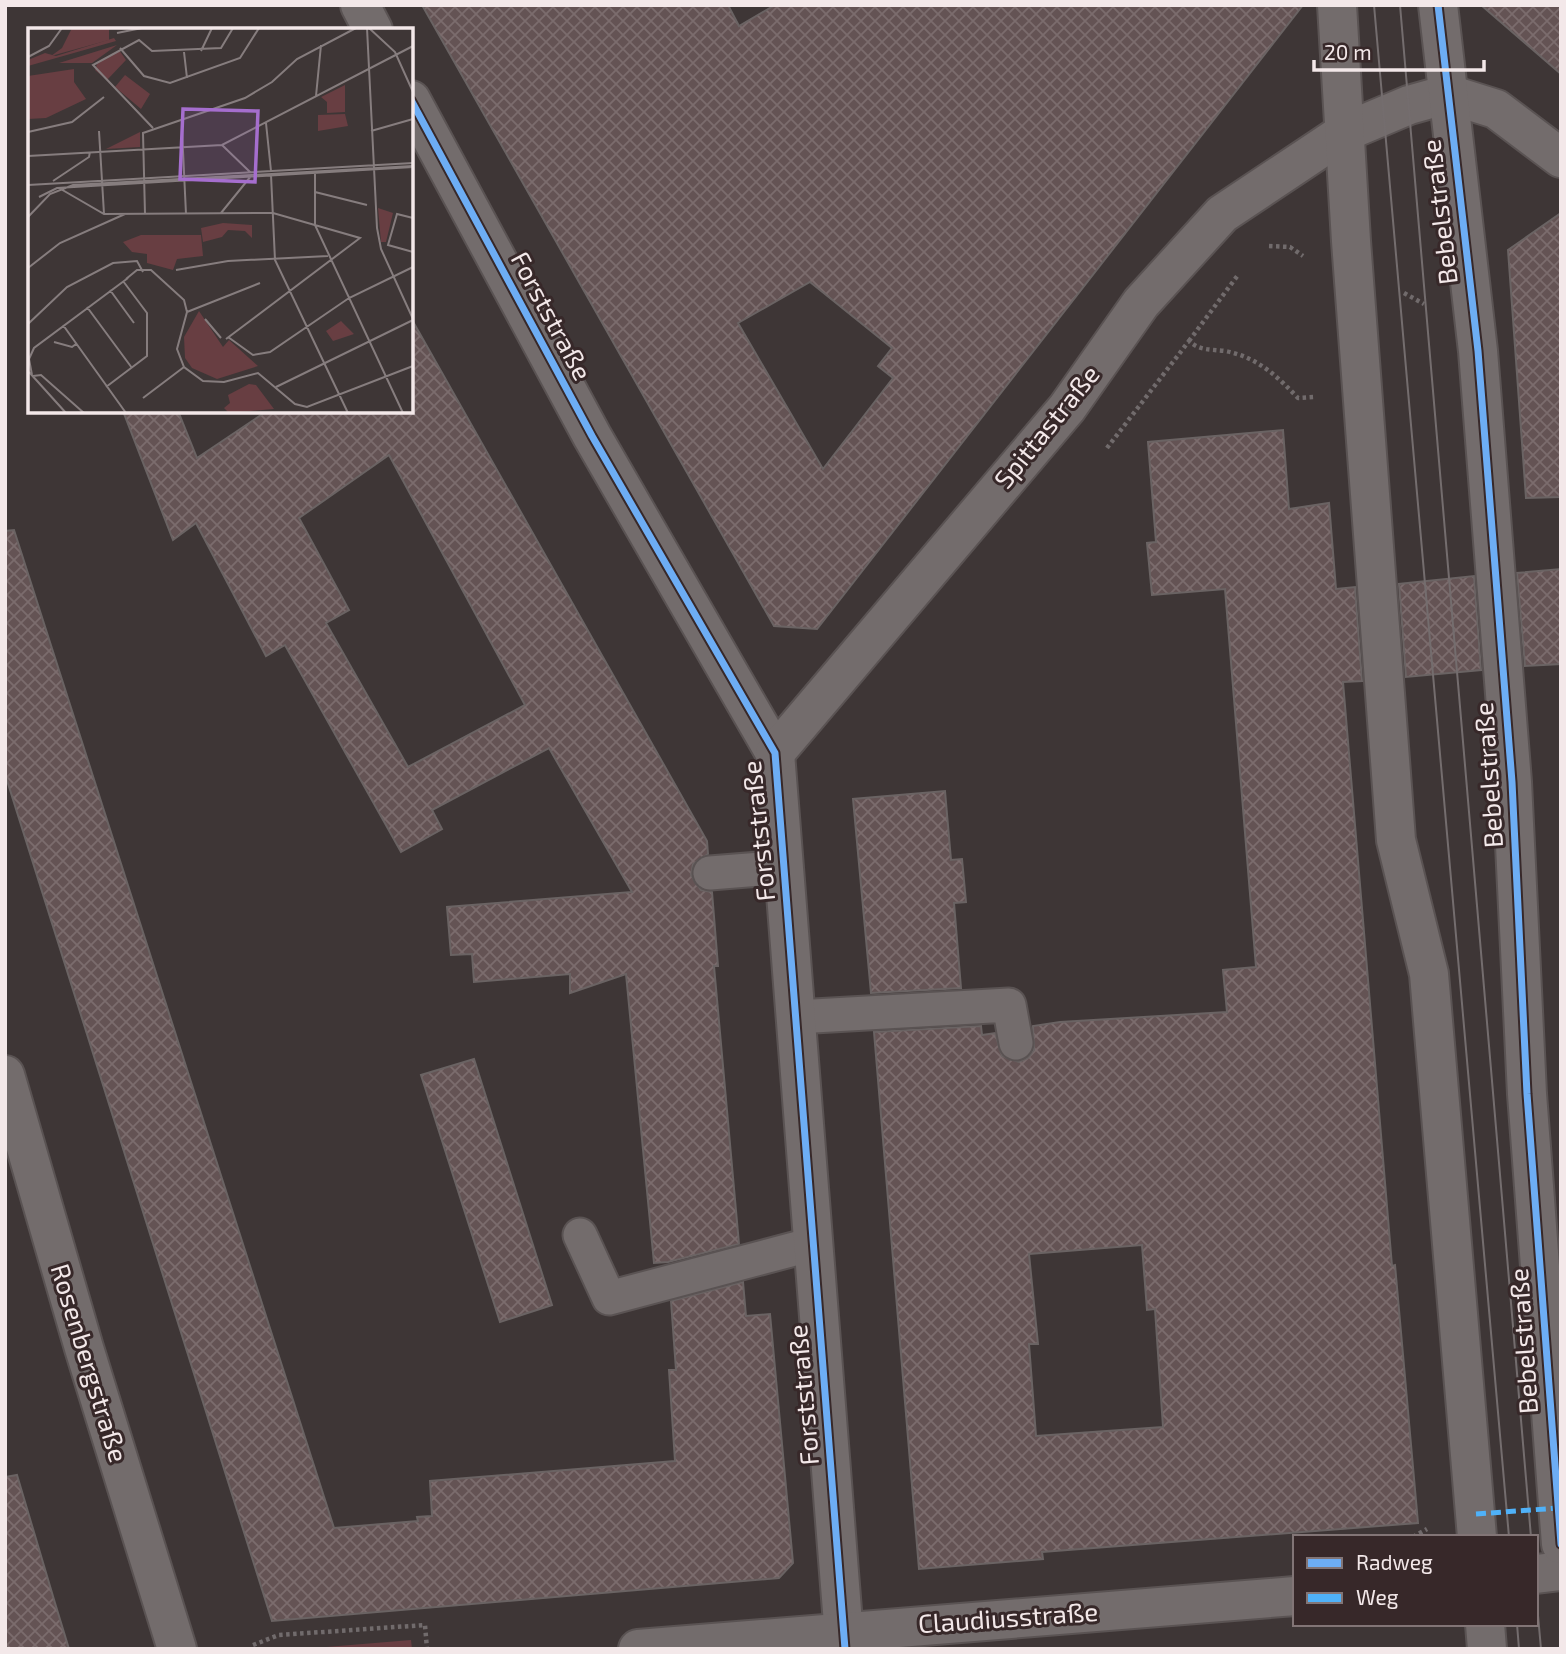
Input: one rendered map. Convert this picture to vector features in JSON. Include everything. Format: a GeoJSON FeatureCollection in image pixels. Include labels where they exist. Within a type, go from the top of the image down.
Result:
{"type":"FeatureCollection","features":[{"type":"Feature","properties":{"kind":"street"},"geometry":{"type":"LineString","coordinates":[[360,5],[372,28]]}},
{"type":"Feature","properties":{"kind":"street"},"geometry":{"type":"LineString","coordinates":[[1337,5],[1396,841],[1429,974],[1477,1535]]}},
{"type":"Feature","properties":{"kind":"street","name":"Bebelstraße"},"geometry":{"type":"LineString","coordinates":[[1438,5],[1478,351],[1511,768],[1527,1094],[1561,1544]]}},
{"type":"Feature","properties":{"kind":"street"},"geometry":{"type":"LineString","coordinates":[[1448,94],[1496,109],[1561,158]]}},
{"type":"Feature","properties":{"kind":"street","name":"Spittastraße"},"geometry":{"type":"LineString","coordinates":[[775,753],[1067,408],[1141,303],[1213,224],[1289,167],[1345,132],[1409,105],[1448,94]]}},
{"type":"Feature","properties":{"kind":"street","name":"Forststraße"},"geometry":{"type":"LineString","coordinates":[[413,104],[592,436],[775,753],[844,1640]]}},
{"type":"Feature","properties":{"kind":"street","name":"Rosenbergstraße"},"geometry":{"type":"LineString","coordinates":[[5,1075],[84,1348],[177,1649]]}},
{"type":"Feature","properties":{"kind":"street"},"geometry":{"type":"LineString","coordinates":[[1538,1574],[1561,1571]]}},
{"type":"Feature","properties":{"kind":"street","name":"Claudiusstraße"},"geometry":{"type":"LineString","coordinates":[[638,1649],[844,1640],[1293,1596]]}},
{"type":"Feature","properties":{"kind":"street"},"geometry":{"type":"LineString","coordinates":[[1485,1626],[1487,1649]]}},
{"type":"Feature","properties":{"kind":"lane"},"geometry":{"type":"LineString","coordinates":[[710,873],[785,867]]}},
{"type":"Feature","properties":{"kind":"lane"},"geometry":{"type":"LineString","coordinates":[[796,1017],[1009,1005],[1016,1043]]}},
{"type":"Feature","properties":{"kind":"lane"},"geometry":{"type":"LineString","coordinates":[[580,1235],[609,1298],[813,1244]]}},
{"type":"Feature","properties":{"kind":"path"},"geometry":{"type":"LineString","coordinates":[[1261,251],[1270,245],[1290,247],[1306,258]]}},
{"type":"Feature","properties":{"kind":"path"},"geometry":{"type":"LineString","coordinates":[[1107,448],[1244,267]]}},
{"type":"Feature","properties":{"kind":"path"},"geometry":{"type":"LineString","coordinates":[[1400,291],[1426,305]]}},
{"type":"Feature","properties":{"kind":"path"},"geometry":{"type":"LineString","coordinates":[[1189,341],[1197,349],[1227,351],[1271,369],[1298,398],[1319,396]]}},
{"type":"Feature","properties":{"kind":"path"},"geometry":{"type":"LineString","coordinates":[[253,1645],[279,1635],[425,1625],[427,1649]]}},
{"type":"Feature","properties":{"kind":"shaded area"},"geometry":{"type":"Polygon","coordinates":[[[411,1640],[412,1649],[302,1649],[411,1640]]]}},
{"type":"Feature","properties":{"kind":"building"},"geometry":{"type":"Polygon","coordinates":[[[422,5],[728,5],[739,26],[775,5],[1303,5],[817,629],[774,626],[422,5]],[[810,282],[738,323],[823,469],[893,378],[878,366],[892,348],[810,282]]]}},
{"type":"Feature","properties":{"kind":"building"},"geometry":{"type":"Polygon","coordinates":[[[1481,5],[1561,5],[1561,74],[1481,5]]]}},
{"type":"Feature","properties":{"kind":"building"},"geometry":{"type":"Polygon","coordinates":[[[1561,213],[1561,497],[1526,498],[1508,250],[1561,213]]]}},
{"type":"Feature","properties":{"kind":"building"},"geometry":{"type":"Polygon","coordinates":[[[413,322],[707,841],[708,854],[693,864],[691,875],[701,890],[712,892],[718,966],[714,966],[739,1244],[654,1263],[626,974],[570,993],[570,974],[474,982],[472,954],[451,955],[447,907],[632,892],[549,748],[432,810],[442,829],[401,852],[285,645],[266,656],[196,523],[173,540],[124,413],[179,413],[197,458],[264,413],[413,413],[413,322]],[[389,455],[299,518],[349,610],[326,623],[408,767],[525,705],[389,455]]]}},
{"type":"Feature","properties":{"kind":"building"},"geometry":{"type":"Polygon","coordinates":[[[1283,430],[1289,509],[1329,503],[1336,589],[1355,587],[1362,681],[1343,682],[1392,1266],[1395,1265],[1418,1523],[1042,1552],[1043,1559],[919,1569],[874,1032],[981,1026],[982,1035],[995,1033],[1002,1056],[1019,1062],[1028,1058],[1034,1050],[1033,1026],[1227,1012],[1223,970],[1256,967],[1225,589],[1152,595],[1147,543],[1156,542],[1148,442],[1283,430]],[[1142,1245],[1029,1254],[1038,1344],[1029,1344],[1036,1436],[1163,1427],[1155,1309],[1147,1310],[1142,1245]]]}},
{"type":"Feature","properties":{"kind":"building"},"geometry":{"type":"Polygon","coordinates":[[[14,530],[334,1528],[418,1521],[417,1517],[432,1516],[430,1481],[675,1461],[669,1370],[676,1370],[671,1301],[743,1282],[746,1316],[770,1314],[793,1563],[779,1578],[272,1621],[5,774],[5,531],[14,530]]]}},
{"type":"Feature","properties":{"kind":"building"},"geometry":{"type":"Polygon","coordinates":[[[1561,569],[1561,664],[1525,666],[1517,573],[1561,569]]]}},
{"type":"Feature","properties":{"kind":"building"},"geometry":{"type":"Polygon","coordinates":[[[1474,576],[1481,670],[1406,677],[1399,584],[1474,576]]]}},
{"type":"Feature","properties":{"kind":"building"},"geometry":{"type":"Polygon","coordinates":[[[945,791],[951,860],[962,859],[966,902],[954,903],[961,988],[871,993],[853,799],[945,791]]]}},
{"type":"Feature","properties":{"kind":"building"},"geometry":{"type":"Polygon","coordinates":[[[474,1059],[552,1305],[500,1322],[421,1075],[474,1059]]]}},
{"type":"Feature","properties":{"kind":"building"},"geometry":{"type":"Polygon","coordinates":[[[17,1475],[69,1649],[5,1649],[5,1477],[17,1475]]]}},
{"type":"Feature","properties":{"kind":"tram line"},"geometry":{"type":"LineString","coordinates":[[1374,5],[1509,1535]]}},
{"type":"Feature","properties":{"kind":"tram line"},"geometry":{"type":"LineString","coordinates":[[1400,5],[1531,1535]]}},
{"type":"Feature","properties":{"kind":"tram line"},"geometry":{"type":"LineString","coordinates":[[1538,1615],[1541,1649]]}},
{"type":"Feature","properties":{"kind":"tram line"},"geometry":{"type":"LineString","coordinates":[[1517,1626],[1519,1649]]}},
{"type":"Feature","properties":{"kind":"marked path"},"geometry":{"type":"LineString","coordinates":[[1476,1514],[1558,1508]]}},
{"type":"Feature","properties":{"kind":"cycle path"},"geometry":{"type":"LineString","coordinates":[[1438,5],[1478,351],[1512,782],[1527,1094],[1561,1544]]}},
{"type":"Feature","properties":{"kind":"cycle path"},"geometry":{"type":"LineString","coordinates":[[413,104],[592,436],[775,753],[845,1649]]}}]}
